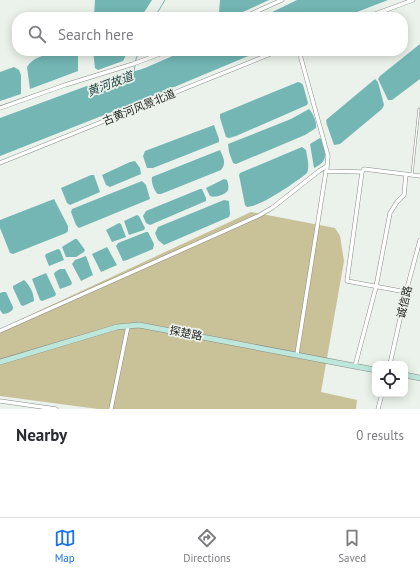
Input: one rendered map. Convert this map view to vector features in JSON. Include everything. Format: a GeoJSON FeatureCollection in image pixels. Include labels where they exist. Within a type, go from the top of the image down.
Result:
{"type":"FeatureCollection","features":[{"type":"Feature","properties":{"kind":"main road","name":"探楚路"},"geometry":{"type":"LineString","coordinates":[[0,362],[128,325],[139,324],[372,369]]}},
{"type":"Feature","properties":{"kind":"main road"},"geometry":{"type":"LineString","coordinates":[[408,376],[420,378]]}},
{"type":"Feature","properties":{"kind":"street"},"geometry":{"type":"LineString","coordinates":[[255,12],[282,0]]}},
{"type":"Feature","properties":{"kind":"street"},"geometry":{"type":"LineString","coordinates":[[381,12],[413,0]]}},
{"type":"Feature","properties":{"kind":"street"},"geometry":{"type":"LineString","coordinates":[[0,108],[155,56]]}},
{"type":"Feature","properties":{"kind":"street","name":"古黄河风景北道"},"geometry":{"type":"LineString","coordinates":[[0,164],[266,56]]}},
{"type":"Feature","properties":{"kind":"street"},"geometry":{"type":"LineString","coordinates":[[297,354],[328,156],[300,56]]}},
{"type":"Feature","properties":{"kind":"street"},"geometry":{"type":"LineString","coordinates":[[0,331],[258,216],[272,208],[327,166]]}},
{"type":"Feature","properties":{"kind":"street"},"geometry":{"type":"LineString","coordinates":[[326,171],[362,172],[364,169],[420,176]]}},
{"type":"Feature","properties":{"kind":"street"},"geometry":{"type":"LineString","coordinates":[[362,172],[347,281],[406,292]]}},
{"type":"Feature","properties":{"kind":"street"},"geometry":{"type":"LineString","coordinates":[[355,366],[376,287],[390,213],[396,202],[404,195],[406,174]]}},
{"type":"Feature","properties":{"kind":"street","name":"诚信路"},"geometry":{"type":"LineString","coordinates":[[391,361],[406,292],[420,240]]}},
{"type":"Feature","properties":{"kind":"street"},"geometry":{"type":"LineString","coordinates":[[111,409],[128,325]]}},
{"type":"Feature","properties":{"kind":"street"},"geometry":{"type":"LineString","coordinates":[[378,409],[381,397]]}},
{"type":"Feature","properties":{"kind":"street"},"geometry":{"type":"LineString","coordinates":[[0,401],[56,409]]}},
{"type":"Feature","properties":{"kind":"lane"},"geometry":{"type":"LineString","coordinates":[[412,175],[419,109]]}},
{"type":"Feature","properties":{"kind":"shaded area"},"geometry":{"type":"Polygon","coordinates":[[[251,212],[335,228],[340,236],[344,261],[321,392],[357,400],[356,409],[98,409],[0,396],[0,329],[251,212]]]}},
{"type":"Feature","properties":{"kind":"water"},"geometry":{"type":"Polygon","coordinates":[[[95,0],[152,0],[144,12],[94,12],[95,0]]]}},
{"type":"Feature","properties":{"kind":"water"},"geometry":{"type":"Polygon","coordinates":[[[220,0],[269,0],[243,12],[219,12],[220,0]]]}},
{"type":"Feature","properties":{"kind":"water"},"geometry":{"type":"Polygon","coordinates":[[[297,0],[388,0],[357,12],[272,12],[297,0]]]}},
{"type":"Feature","properties":{"kind":"water"},"geometry":{"type":"Polygon","coordinates":[[[420,44],[420,79],[392,100],[388,100],[378,79],[405,56],[408,56],[408,54],[420,44]]]}},
{"type":"Feature","properties":{"kind":"water"},"geometry":{"type":"Polygon","coordinates":[[[42,56],[78,56],[78,71],[30,89],[27,67],[42,56]]]}},
{"type":"Feature","properties":{"kind":"water"},"geometry":{"type":"Polygon","coordinates":[[[94,56],[126,56],[123,61],[98,70],[95,68],[94,56]]]}},
{"type":"Feature","properties":{"kind":"water","name":"黄河故道"},"geometry":{"type":"Polygon","coordinates":[[[173,56],[248,56],[160,93],[0,156],[0,118],[84,87],[145,68],[173,56]]]}},
{"type":"Feature","properties":{"kind":"water"},"geometry":{"type":"Polygon","coordinates":[[[14,67],[19,70],[21,75],[21,94],[0,101],[0,72],[14,67]]]}},
{"type":"Feature","properties":{"kind":"water"},"geometry":{"type":"Polygon","coordinates":[[[375,79],[378,82],[384,105],[382,109],[340,144],[334,145],[326,120],[375,79]]]}},
{"type":"Feature","properties":{"kind":"water"},"geometry":{"type":"Polygon","coordinates":[[[298,82],[303,85],[308,103],[307,105],[236,136],[229,138],[226,137],[220,114],[298,82]]]}},
{"type":"Feature","properties":{"kind":"water"},"geometry":{"type":"Polygon","coordinates":[[[309,109],[316,123],[316,128],[305,135],[236,164],[233,163],[228,144],[291,119],[309,109]]]}},
{"type":"Feature","properties":{"kind":"water"},"geometry":{"type":"Polygon","coordinates":[[[214,125],[219,142],[153,168],[147,168],[143,156],[145,151],[214,125]]]}},
{"type":"Feature","properties":{"kind":"water"},"geometry":{"type":"Polygon","coordinates":[[[320,138],[325,156],[322,162],[314,168],[310,144],[320,138]]]}},
{"type":"Feature","properties":{"kind":"water"},"geometry":{"type":"Polygon","coordinates":[[[302,147],[306,150],[308,164],[307,173],[269,199],[247,207],[245,205],[239,175],[240,173],[302,147]]]}},
{"type":"Feature","properties":{"kind":"water"},"geometry":{"type":"Polygon","coordinates":[[[220,150],[224,162],[221,170],[161,194],[158,194],[155,191],[152,184],[152,177],[220,150]]]}},
{"type":"Feature","properties":{"kind":"water"},"geometry":{"type":"Polygon","coordinates":[[[135,161],[140,168],[141,174],[110,187],[106,185],[102,175],[135,161]]]}},
{"type":"Feature","properties":{"kind":"water"},"geometry":{"type":"Polygon","coordinates":[[[94,175],[100,192],[70,205],[67,203],[61,188],[94,175]]]}},
{"type":"Feature","properties":{"kind":"water"},"geometry":{"type":"Polygon","coordinates":[[[224,179],[227,180],[228,184],[227,192],[220,196],[210,196],[206,188],[224,179]]]}},
{"type":"Feature","properties":{"kind":"water"},"geometry":{"type":"Polygon","coordinates":[[[142,181],[146,185],[150,199],[79,228],[76,225],[71,212],[72,209],[142,181]]]}},
{"type":"Feature","properties":{"kind":"water"},"geometry":{"type":"Polygon","coordinates":[[[202,189],[206,201],[150,225],[146,223],[143,216],[146,211],[202,189]]]}},
{"type":"Feature","properties":{"kind":"water"},"geometry":{"type":"Polygon","coordinates":[[[54,199],[68,226],[68,231],[13,254],[10,253],[0,228],[0,220],[54,199]]]}},
{"type":"Feature","properties":{"kind":"water"},"geometry":{"type":"Polygon","coordinates":[[[224,200],[229,201],[229,217],[164,245],[158,240],[155,233],[158,227],[224,200]]]}},
{"type":"Feature","properties":{"kind":"water"},"geometry":{"type":"Polygon","coordinates":[[[137,215],[145,228],[144,230],[129,235],[124,221],[137,215]]]}},
{"type":"Feature","properties":{"kind":"water"},"geometry":{"type":"Polygon","coordinates":[[[119,223],[121,224],[126,237],[112,242],[106,230],[119,223]]]}},
{"type":"Feature","properties":{"kind":"water"},"geometry":{"type":"Polygon","coordinates":[[[148,232],[154,244],[153,249],[123,261],[116,246],[118,243],[148,232]]]}},
{"type":"Feature","properties":{"kind":"water"},"geometry":{"type":"Polygon","coordinates":[[[77,239],[85,250],[84,252],[76,257],[66,257],[62,247],[77,239]]]}},
{"type":"Feature","properties":{"kind":"water"},"geometry":{"type":"Polygon","coordinates":[[[107,247],[117,265],[101,272],[92,254],[107,247]]]}},
{"type":"Feature","properties":{"kind":"water"},"geometry":{"type":"Polygon","coordinates":[[[58,249],[60,250],[64,260],[49,266],[45,256],[46,254],[58,249]]]}},
{"type":"Feature","properties":{"kind":"water"},"geometry":{"type":"Polygon","coordinates":[[[86,256],[93,275],[81,281],[72,264],[75,260],[86,256]]]}},
{"type":"Feature","properties":{"kind":"water"},"geometry":{"type":"Polygon","coordinates":[[[60,269],[65,269],[72,283],[71,285],[60,289],[54,274],[60,269]]]}},
{"type":"Feature","properties":{"kind":"water"},"geometry":{"type":"Polygon","coordinates":[[[46,273],[56,294],[55,296],[42,301],[40,300],[32,279],[46,273]]]}},
{"type":"Feature","properties":{"kind":"water"},"geometry":{"type":"Polygon","coordinates":[[[24,280],[31,290],[34,301],[23,306],[21,305],[13,286],[24,280]]]}},
{"type":"Feature","properties":{"kind":"water"},"geometry":{"type":"Polygon","coordinates":[[[6,292],[13,308],[10,312],[3,314],[0,310],[0,293],[6,292]]]}},
{"type":"Feature","properties":{"kind":"waterway"},"geometry":{"type":"LineString","coordinates":[[158,12],[165,0]]}},
{"type":"Feature","properties":{"kind":"waterway"},"geometry":{"type":"LineString","coordinates":[[135,62],[137,56]]}},
{"type":"Feature","properties":{"kind":"waterway","name":"黄河故道"},"geometry":{"type":"LineString","coordinates":[[134,72],[135,65]]}}]}
